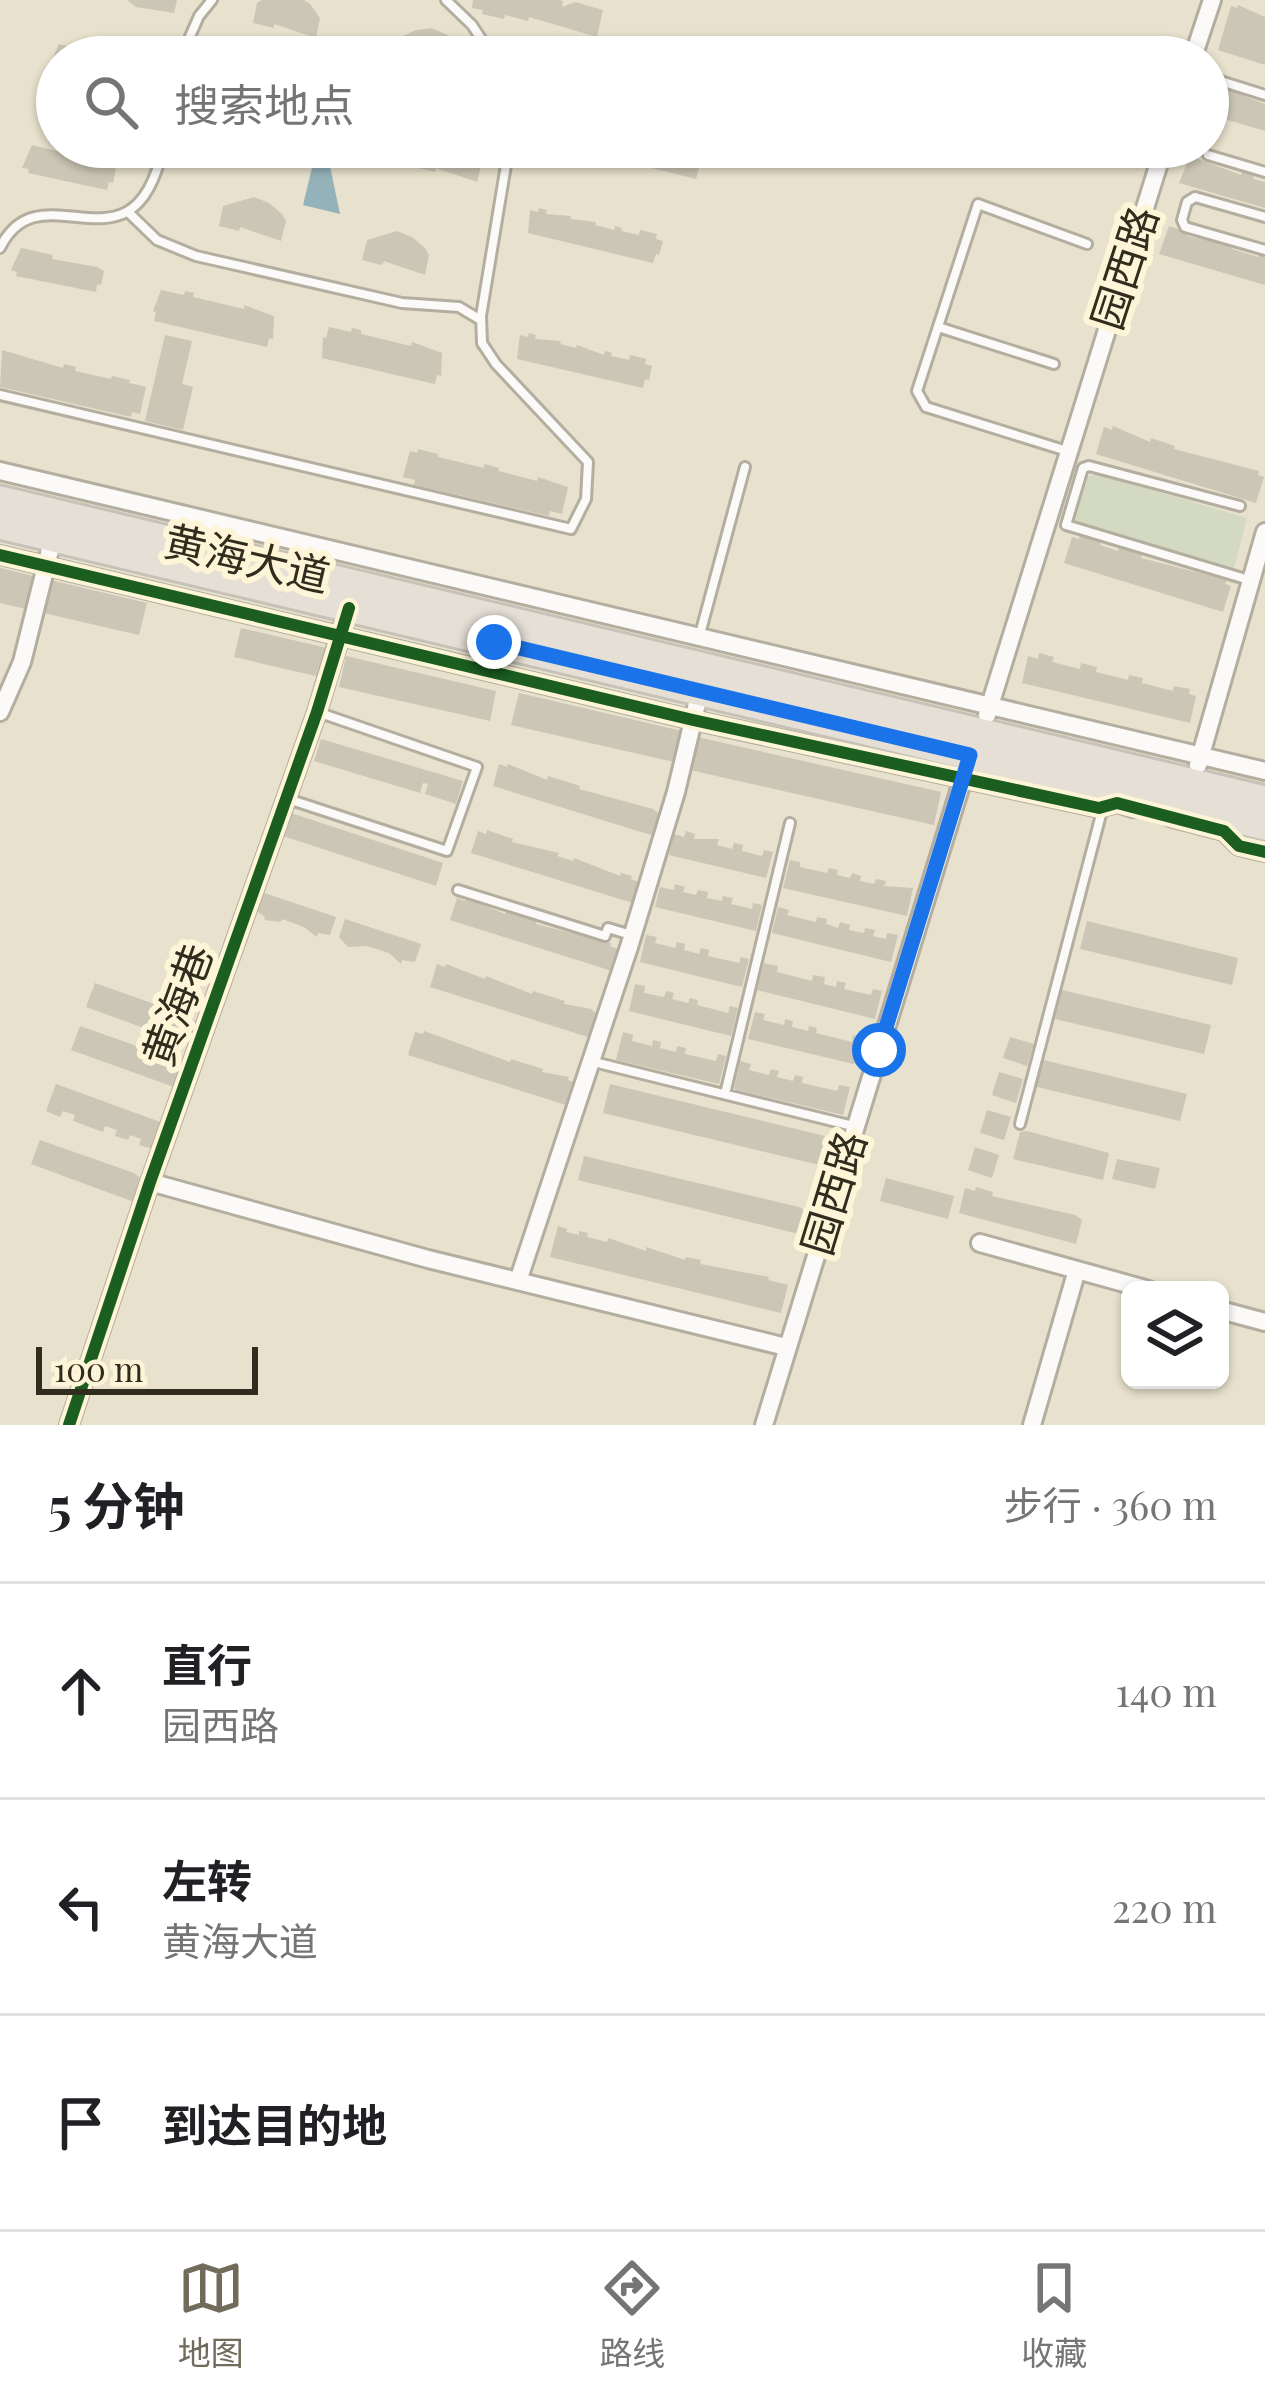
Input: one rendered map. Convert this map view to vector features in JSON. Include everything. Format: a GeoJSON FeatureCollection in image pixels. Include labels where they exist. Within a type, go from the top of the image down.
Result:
{"type":"FeatureCollection","features":[{"type":"Feature","properties":{"kind":"main road","name":"黄海大道"},"geometry":{"type":"LineString","coordinates":[[0,500],[971,756],[1193,783],[1265,800]]}},
{"type":"Feature","properties":{"kind":"main road","name":"黄海大道"},"geometry":{"type":"LineString","coordinates":[[0,525],[50,552],[349,608],[1265,826]]}},
{"type":"Feature","properties":{"kind":"street"},"geometry":{"type":"LineString","coordinates":[[1200,36],[1212,0]]}},
{"type":"Feature","properties":{"kind":"street","name":"园西路"},"geometry":{"type":"LineString","coordinates":[[764,1425],[1157,168]]}},
{"type":"Feature","properties":{"kind":"street"},"geometry":{"type":"LineString","coordinates":[[0,471],[1265,771]]}},
{"type":"Feature","properties":{"kind":"street"},"geometry":{"type":"LineString","coordinates":[[1193,783],[1265,532]]}},
{"type":"Feature","properties":{"kind":"street"},"geometry":{"type":"LineString","coordinates":[[0,555],[50,552],[339,636],[693,719],[971,756],[1103,807],[1117,803],[1224,831],[1239,846],[1265,852]]}},
{"type":"Feature","properties":{"kind":"street"},"geometry":{"type":"LineString","coordinates":[[0,712],[22,662],[50,552]]}},
{"type":"Feature","properties":{"kind":"street","name":"黄海巷"},"geometry":{"type":"LineString","coordinates":[[69,1425],[349,608]]}},
{"type":"Feature","properties":{"kind":"street"},"geometry":{"type":"LineString","coordinates":[[518,1281],[633,936],[700,691]]}},
{"type":"Feature","properties":{"kind":"street"},"geometry":{"type":"LineString","coordinates":[[150,1182],[786,1347]]}},
{"type":"Feature","properties":{"kind":"street"},"geometry":{"type":"LineString","coordinates":[[980,1243],[1121,1282]]}},
{"type":"Feature","properties":{"kind":"street"},"geometry":{"type":"LineString","coordinates":[[1032,1425],[1077,1270]]}},
{"type":"Feature","properties":{"kind":"street"},"geometry":{"type":"LineString","coordinates":[[1229,1312],[1265,1322]]}},
{"type":"Feature","properties":{"kind":"lane"},"geometry":{"type":"LineString","coordinates":[[190,36],[212,0]]}},
{"type":"Feature","properties":{"kind":"lane"},"geometry":{"type":"LineString","coordinates":[[446,0],[479,36]]}},
{"type":"Feature","properties":{"kind":"lane"},"geometry":{"type":"LineString","coordinates":[[1229,83],[1265,94]]}},
{"type":"Feature","properties":{"kind":"lane"},"geometry":{"type":"LineString","coordinates":[[1229,161],[1265,172]]}},
{"type":"Feature","properties":{"kind":"lane"},"geometry":{"type":"LineString","coordinates":[[0,248],[25,219],[48,215],[111,218],[128,212],[152,189],[158,168]]}},
{"type":"Feature","properties":{"kind":"lane"},"geometry":{"type":"LineString","coordinates":[[0,395],[572,529],[586,499],[588,462],[482,343],[481,320],[506,168]]}},
{"type":"Feature","properties":{"kind":"lane"},"geometry":{"type":"LineString","coordinates":[[1265,217],[1195,197],[1187,202],[1182,220],[1185,226],[1265,250]]}},
{"type":"Feature","properties":{"kind":"lane"},"geometry":{"type":"LineString","coordinates":[[1068,452],[926,407],[917,391],[978,204],[1087,244]]}},
{"type":"Feature","properties":{"kind":"lane"},"geometry":{"type":"LineString","coordinates":[[128,212],[157,240],[196,256],[402,303],[459,308],[481,320]]}},
{"type":"Feature","properties":{"kind":"lane"},"geometry":{"type":"LineString","coordinates":[[938,327],[1054,364]]}},
{"type":"Feature","properties":{"kind":"lane"},"geometry":{"type":"LineString","coordinates":[[1240,506],[1089,466],[1083,468],[1066,525],[1251,580]]}},
{"type":"Feature","properties":{"kind":"lane"},"geometry":{"type":"LineString","coordinates":[[699,636],[745,467]]}},
{"type":"Feature","properties":{"kind":"lane"},"geometry":{"type":"LineString","coordinates":[[286,798],[447,851],[476,767],[317,712]]}},
{"type":"Feature","properties":{"kind":"lane"},"geometry":{"type":"LineString","coordinates":[[1019,1124],[1103,807]]}},
{"type":"Feature","properties":{"kind":"lane"},"geometry":{"type":"LineString","coordinates":[[725,1094],[790,824]]}},
{"type":"Feature","properties":{"kind":"lane"},"geometry":{"type":"LineString","coordinates":[[458,890],[605,936],[608,928],[633,936]]}},
{"type":"Feature","properties":{"kind":"lane"},"geometry":{"type":"LineString","coordinates":[[592,1062],[855,1126]]}},
{"type":"Feature","properties":{"kind":"green space"},"geometry":{"type":"Polygon","coordinates":[[[1097,474],[1247,518],[1234,568],[1077,522],[1072,516],[1086,477],[1097,474]]]}},
{"type":"Feature","properties":{"kind":"water"},"geometry":{"type":"Polygon","coordinates":[[[312,168],[330,168],[340,214],[303,205],[312,168]]]}},
{"type":"Feature","properties":{"kind":"building"},"geometry":{"type":"Polygon","coordinates":[[[127,0],[177,0],[174,13],[136,7],[127,0]]]}},
{"type":"Feature","properties":{"kind":"building"},"geometry":{"type":"Polygon","coordinates":[[[304,0],[320,18],[316,36],[253,23],[257,3],[304,0]]]}},
{"type":"Feature","properties":{"kind":"building"},"geometry":{"type":"Polygon","coordinates":[[[473,0],[559,0],[562,7],[575,2],[603,10],[594,36],[529,17],[528,21],[505,15],[504,19],[472,8],[473,0]]]}},
{"type":"Feature","properties":{"kind":"building"},"geometry":{"type":"Polygon","coordinates":[[[1231,6],[1265,17],[1265,65],[1229,54],[1229,36],[1222,36],[1231,6]]]}},
{"type":"Feature","properties":{"kind":"building"},"geometry":{"type":"Polygon","coordinates":[[[432,28],[450,36],[403,36],[432,28]]]}},
{"type":"Feature","properties":{"kind":"building"},"geometry":{"type":"Polygon","coordinates":[[[1229,90],[1265,104],[1265,131],[1229,120],[1229,90]]]}},
{"type":"Feature","properties":{"kind":"building"},"geometry":{"type":"Polygon","coordinates":[[[32,145],[36,146],[36,168],[116,169],[107,190],[22,168],[32,145]]]}},
{"type":"Feature","properties":{"kind":"building"},"geometry":{"type":"Polygon","coordinates":[[[436,168],[480,168],[477,182],[436,168]]]}},
{"type":"Feature","properties":{"kind":"building"},"geometry":{"type":"Polygon","coordinates":[[[652,168],[699,168],[696,179],[652,168]]]}},
{"type":"Feature","properties":{"kind":"building"},"geometry":{"type":"Polygon","coordinates":[[[1185,168],[1222,168],[1241,175],[1242,171],[1265,182],[1265,208],[1179,183],[1185,168]]]}},
{"type":"Feature","properties":{"kind":"building"},"geometry":{"type":"Polygon","coordinates":[[[254,197],[282,214],[286,221],[281,241],[240,227],[239,231],[219,226],[223,206],[254,197]]]}},
{"type":"Feature","properties":{"kind":"building"},"geometry":{"type":"Polygon","coordinates":[[[539,208],[547,210],[546,214],[571,216],[614,230],[615,226],[639,235],[640,230],[657,234],[656,239],[663,241],[659,255],[653,263],[528,233],[530,210],[538,212],[539,208]]]}},
{"type":"Feature","properties":{"kind":"building"},"geometry":{"type":"Polygon","coordinates":[[[1169,226],[1188,232],[1187,236],[1265,255],[1265,285],[1159,254],[1169,226]]]}},
{"type":"Feature","properties":{"kind":"building"},"geometry":{"type":"Polygon","coordinates":[[[397,231],[425,248],[429,255],[425,275],[384,261],[382,265],[362,260],[367,240],[397,231]]]}},
{"type":"Feature","properties":{"kind":"building"},"geometry":{"type":"Polygon","coordinates":[[[21,248],[97,267],[104,271],[101,285],[97,284],[96,292],[16,276],[11,270],[21,248]]]}},
{"type":"Feature","properties":{"kind":"building"},"geometry":{"type":"Polygon","coordinates":[[[161,290],[194,293],[193,297],[244,309],[244,305],[274,316],[273,339],[269,338],[267,347],[154,321],[161,290]]]}},
{"type":"Feature","properties":{"kind":"building"},"geometry":{"type":"Polygon","coordinates":[[[329,327],[361,330],[361,334],[411,346],[412,342],[442,353],[441,376],[437,375],[435,384],[322,358],[323,337],[329,327]]]}},
{"type":"Feature","properties":{"kind":"building"},"geometry":{"type":"Polygon","coordinates":[[[529,333],[535,339],[561,341],[604,355],[605,351],[629,360],[630,355],[646,359],[645,364],[652,366],[649,380],[645,379],[643,388],[517,359],[520,335],[528,337],[529,333]]]}},
{"type":"Feature","properties":{"kind":"building"},"geometry":{"type":"Polygon","coordinates":[[[165,335],[192,341],[182,384],[193,387],[183,430],[145,421],[165,335]]]}},
{"type":"Feature","properties":{"kind":"building"},"geometry":{"type":"Polygon","coordinates":[[[2,350],[146,387],[140,414],[132,412],[131,417],[0,387],[2,350]]]}},
{"type":"Feature","properties":{"kind":"building"},"geometry":{"type":"Polygon","coordinates":[[[1113,426],[1150,442],[1151,438],[1174,449],[1259,471],[1264,477],[1256,503],[1096,454],[1104,427],[1112,430],[1113,426]]]}},
{"type":"Feature","properties":{"kind":"building"},"geometry":{"type":"Polygon","coordinates":[[[418,449],[568,487],[562,514],[550,511],[549,516],[414,485],[415,480],[403,477],[410,451],[417,453],[418,449]]]}},
{"type":"Feature","properties":{"kind":"building"},"geometry":{"type":"Polygon","coordinates":[[[1080,535],[1118,551],[1119,547],[1141,558],[1227,580],[1225,584],[1231,586],[1223,612],[1064,563],[1072,537],[1079,539],[1080,535]]]}},
{"type":"Feature","properties":{"kind":"building"},"geometry":{"type":"Polygon","coordinates":[[[0,568],[147,603],[139,635],[0,603],[0,568]]]}},
{"type":"Feature","properties":{"kind":"building"},"geometry":{"type":"Polygon","coordinates":[[[241,628],[327,648],[320,677],[234,657],[241,628]]]}},
{"type":"Feature","properties":{"kind":"building"},"geometry":{"type":"Polygon","coordinates":[[[1039,653],[1054,657],[1052,662],[1080,669],[1081,663],[1097,667],[1096,672],[1128,680],[1129,675],[1143,678],[1142,683],[1173,691],[1174,686],[1190,689],[1189,694],[1196,696],[1190,723],[1022,683],[1028,656],[1038,659],[1039,653]]]}},
{"type":"Feature","properties":{"kind":"building"},"geometry":{"type":"Polygon","coordinates":[[[346,656],[496,691],[490,721],[339,687],[346,656]]]}},
{"type":"Feature","properties":{"kind":"building"},"geometry":{"type":"Polygon","coordinates":[[[519,693],[682,731],[674,762],[511,725],[519,693]]]}},
{"type":"Feature","properties":{"kind":"building"},"geometry":{"type":"Polygon","coordinates":[[[697,737],[941,792],[934,825],[690,770],[697,737]]]}},
{"type":"Feature","properties":{"kind":"building"},"geometry":{"type":"Polygon","coordinates":[[[321,739],[463,781],[456,804],[425,794],[428,784],[423,783],[420,793],[314,761],[321,739]]]}},
{"type":"Feature","properties":{"kind":"building"},"geometry":{"type":"Polygon","coordinates":[[[499,764],[653,809],[661,815],[654,836],[493,786],[499,764]]]}},
{"type":"Feature","properties":{"kind":"building"},"geometry":{"type":"Polygon","coordinates":[[[291,813],[443,863],[436,886],[283,836],[291,813]]]}},
{"type":"Feature","properties":{"kind":"building"},"geometry":{"type":"Polygon","coordinates":[[[487,830],[512,842],[632,876],[639,882],[633,903],[471,853],[478,831],[486,834],[487,830]]]}},
{"type":"Feature","properties":{"kind":"building"},"geometry":{"type":"Polygon","coordinates":[[[686,831],[695,834],[694,839],[719,839],[717,845],[732,849],[734,843],[743,845],[742,851],[762,856],[764,850],[773,852],[766,878],[669,855],[674,834],[684,837],[686,831]]]}},
{"type":"Feature","properties":{"kind":"building"},"geometry":{"type":"Polygon","coordinates":[[[790,860],[827,873],[829,868],[838,870],[837,875],[850,878],[852,873],[861,876],[860,881],[874,884],[876,879],[886,881],[884,886],[913,888],[907,916],[783,888],[790,860]]]}},
{"type":"Feature","properties":{"kind":"building"},"geometry":{"type":"Polygon","coordinates":[[[675,884],[685,887],[683,892],[708,892],[707,898],[733,898],[731,904],[752,909],[753,903],[762,905],[756,931],[655,907],[660,887],[674,890],[675,884]]]}},
{"type":"Feature","properties":{"kind":"building"},"geometry":{"type":"Polygon","coordinates":[[[261,892],[336,917],[330,935],[318,933],[317,937],[282,919],[264,920],[255,910],[261,892]]]}},
{"type":"Feature","properties":{"kind":"building"},"geometry":{"type":"Polygon","coordinates":[[[457,898],[611,943],[618,949],[612,971],[450,920],[457,898]]]}},
{"type":"Feature","properties":{"kind":"building"},"geometry":{"type":"Polygon","coordinates":[[[778,907],[789,910],[787,915],[816,922],[817,917],[827,919],[826,924],[838,928],[840,922],[850,925],[849,930],[875,930],[873,936],[886,939],[887,933],[898,935],[891,962],[772,933],[778,907]]]}},
{"type":"Feature","properties":{"kind":"building"},"geometry":{"type":"Polygon","coordinates":[[[345,919],[421,944],[415,962],[402,960],[401,964],[389,953],[367,946],[348,947],[339,937],[345,919]]]}},
{"type":"Feature","properties":{"kind":"building"},"geometry":{"type":"Polygon","coordinates":[[[1087,921],[1238,958],[1232,985],[1080,949],[1087,921]]]}},
{"type":"Feature","properties":{"kind":"building"},"geometry":{"type":"Polygon","coordinates":[[[646,935],[657,937],[655,943],[675,948],[677,942],[685,944],[684,950],[699,954],[701,948],[709,950],[708,956],[739,963],[741,957],[749,959],[742,987],[640,962],[646,935]]]}},
{"type":"Feature","properties":{"kind":"building"},"geometry":{"type":"Polygon","coordinates":[[[764,963],[778,966],[777,972],[812,981],[813,975],[825,977],[824,984],[836,987],[837,981],[846,983],[844,989],[871,995],[873,989],[882,991],[875,1019],[757,990],[764,963]]]}},
{"type":"Feature","properties":{"kind":"building"},"geometry":{"type":"Polygon","coordinates":[[[437,964],[591,1009],[598,1015],[591,1038],[430,987],[437,964]]]}},
{"type":"Feature","properties":{"kind":"building"},"geometry":{"type":"Polygon","coordinates":[[[95,983],[188,1016],[196,1022],[188,1044],[86,1007],[95,983]]]}},
{"type":"Feature","properties":{"kind":"building"},"geometry":{"type":"Polygon","coordinates":[[[635,984],[645,986],[644,993],[664,997],[666,991],[674,993],[672,999],[698,1000],[697,1005],[728,1013],[730,1006],[738,1008],[731,1036],[629,1011],[635,984]]]}},
{"type":"Feature","properties":{"kind":"building"},"geometry":{"type":"Polygon","coordinates":[[[1062,990],[1211,1025],[1204,1054],[1055,1019],[1062,990]]]}},
{"type":"Feature","properties":{"kind":"building"},"geometry":{"type":"Polygon","coordinates":[[[755,1012],[765,1014],[763,1020],[784,1025],[785,1019],[793,1021],[792,1027],[817,1028],[816,1033],[852,1042],[853,1035],[864,1038],[858,1065],[748,1039],[755,1012]]]}},
{"type":"Feature","properties":{"kind":"building"},"geometry":{"type":"Polygon","coordinates":[[[80,1026],[174,1059],[182,1065],[174,1087],[71,1050],[80,1026]]]}},
{"type":"Feature","properties":{"kind":"building"},"geometry":{"type":"Polygon","coordinates":[[[415,1032],[569,1077],[576,1083],[569,1106],[408,1055],[415,1032]]]}},
{"type":"Feature","properties":{"kind":"building"},"geometry":{"type":"Polygon","coordinates":[[[623,1032],[633,1035],[632,1041],[652,1046],[653,1040],[661,1042],[660,1048],[676,1052],[677,1046],[686,1048],[685,1054],[716,1061],[718,1054],[726,1056],[719,1084],[616,1060],[623,1032]]]}},
{"type":"Feature","properties":{"kind":"building"},"geometry":{"type":"Polygon","coordinates":[[[1010,1037],[1034,1044],[1027,1066],[1003,1058],[1010,1037]]]}},
{"type":"Feature","properties":{"kind":"building"},"geometry":{"type":"Polygon","coordinates":[[[1039,1059],[1187,1094],[1180,1121],[1033,1086],[1039,1059]]]}},
{"type":"Feature","properties":{"kind":"building"},"geometry":{"type":"Polygon","coordinates":[[[740,1061],[751,1064],[749,1070],[769,1075],[771,1069],[779,1071],[777,1077],[793,1081],[795,1075],[803,1077],[802,1083],[837,1091],[839,1085],[850,1087],[843,1115],[734,1089],[740,1061]]]}},
{"type":"Feature","properties":{"kind":"building"},"geometry":{"type":"Polygon","coordinates":[[[999,1072],[1023,1079],[1016,1103],[992,1095],[999,1072]]]}},
{"type":"Feature","properties":{"kind":"building"},"geometry":{"type":"Polygon","coordinates":[[[56,1084],[163,1123],[153,1149],[139,1145],[141,1139],[130,1135],[128,1140],[115,1136],[117,1130],[105,1126],[103,1132],[73,1121],[75,1115],[63,1111],[60,1117],[46,1111],[56,1084]]]}},
{"type":"Feature","properties":{"kind":"building"},"geometry":{"type":"Polygon","coordinates":[[[610,1084],[825,1136],[834,1141],[828,1167],[603,1113],[610,1084]]]}},
{"type":"Feature","properties":{"kind":"building"},"geometry":{"type":"Polygon","coordinates":[[[987,1110],[1011,1117],[1004,1140],[980,1133],[987,1110]]]}},
{"type":"Feature","properties":{"kind":"building"},"geometry":{"type":"Polygon","coordinates":[[[1020,1132],[1109,1153],[1103,1180],[1013,1159],[1020,1132]]]}},
{"type":"Feature","properties":{"kind":"building"},"geometry":{"type":"Polygon","coordinates":[[[40,1140],[134,1173],[142,1179],[134,1202],[31,1164],[40,1140]]]}},
{"type":"Feature","properties":{"kind":"building"},"geometry":{"type":"Polygon","coordinates":[[[975,1147],[999,1155],[992,1178],[968,1170],[975,1147]]]}},
{"type":"Feature","properties":{"kind":"building"},"geometry":{"type":"Polygon","coordinates":[[[584,1156],[799,1207],[808,1212],[803,1235],[578,1180],[584,1156]]]}},
{"type":"Feature","properties":{"kind":"building"},"geometry":{"type":"Polygon","coordinates":[[[1117,1159],[1160,1168],[1155,1189],[1112,1179],[1117,1159]]]}},
{"type":"Feature","properties":{"kind":"building"},"geometry":{"type":"Polygon","coordinates":[[[886,1178],[954,1196],[948,1219],[880,1201],[886,1178]]]}},
{"type":"Feature","properties":{"kind":"building"},"geometry":{"type":"Polygon","coordinates":[[[976,1187],[993,1192],[992,1196],[1075,1215],[1082,1220],[1076,1244],[959,1213],[965,1188],[975,1191],[976,1187]]]}},
{"type":"Feature","properties":{"kind":"building"},"geometry":{"type":"Polygon","coordinates":[[[558,1226],[607,1242],[608,1238],[646,1251],[646,1247],[685,1260],[701,1260],[700,1264],[769,1277],[788,1285],[781,1313],[550,1257],[558,1226]]]}},
{"type":"Feature","properties":{"kind":"cycle path"},"geometry":{"type":"LineString","coordinates":[[0,555],[693,720],[1099,808],[1117,803],[1224,831],[1239,846],[1265,852]]}},
{"type":"Feature","properties":{"kind":"cycle path"},"geometry":{"type":"LineString","coordinates":[[69,1425],[349,608]]}},
{"type":"Feature","properties":{"kind":"route"},"geometry":{"type":"LineString","coordinates":[[494,642],[970,755],[879,1050]]}}]}
